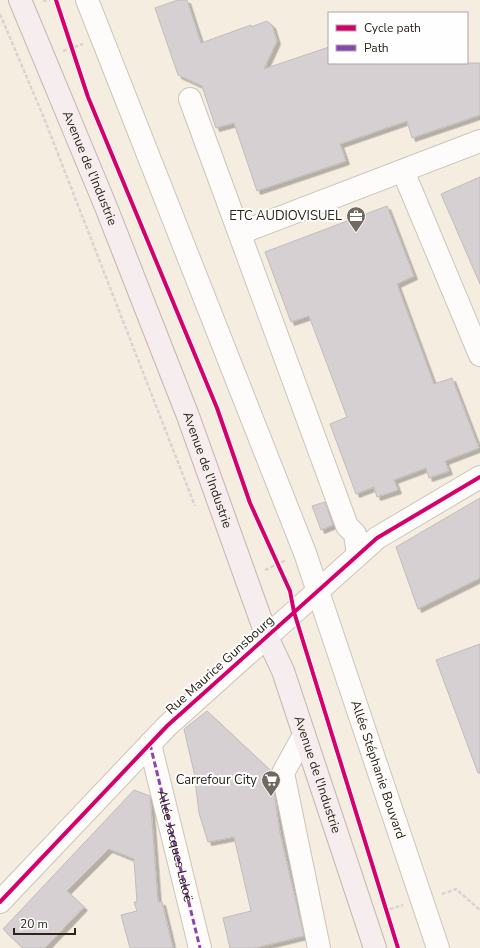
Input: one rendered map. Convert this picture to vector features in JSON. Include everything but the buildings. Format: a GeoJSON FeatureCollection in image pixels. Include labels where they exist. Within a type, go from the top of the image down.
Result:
{"type":"FeatureCollection","features":[{"type":"Feature","properties":{"kind":"main road","name":"Avenue de l'Industrie"},"geometry":{"type":"LineString","coordinates":[[20,0],[106,207],[186,409],[267,637],[283,671],[375,948]]}},
{"type":"Feature","properties":{"kind":"street"},"geometry":{"type":"LineString","coordinates":[[87,0],[305,553],[317,591]]}},
{"type":"Feature","properties":{"kind":"street"},"geometry":{"type":"LineString","coordinates":[[190,99],[347,526],[355,534],[358,555]]}},
{"type":"Feature","properties":{"kind":"street"},"geometry":{"type":"LineString","coordinates":[[240,233],[480,142]]}},
{"type":"Feature","properties":{"kind":"street"},"geometry":{"type":"LineString","coordinates":[[403,171],[480,355]]}},
{"type":"Feature","properties":{"kind":"street","name":"Rue Maurice Gunsbourg"},"geometry":{"type":"LineString","coordinates":[[0,902],[167,726],[317,591],[377,538],[480,477]]}},
{"type":"Feature","properties":{"kind":"street","name":"Allée Stéphanie Bouvard"},"geometry":{"type":"LineString","coordinates":[[317,591],[438,948]]}},
{"type":"Feature","properties":{"kind":"street"},"geometry":{"type":"LineString","coordinates":[[304,735],[283,773],[319,948]]}},
{"type":"Feature","properties":{"kind":"street","name":"Allée Jacques Laloë"},"geometry":{"type":"LineString","coordinates":[[150,744],[200,948]]}},
{"type":"Feature","properties":{"kind":"path"},"geometry":{"type":"LineString","coordinates":[[0,14],[44,118]]}},
{"type":"Feature","properties":{"kind":"path"},"geometry":{"type":"LineString","coordinates":[[70,42],[74,54]]}},
{"type":"Feature","properties":{"kind":"path"},"geometry":{"type":"LineString","coordinates":[[275,558],[281,571]]}},
{"type":"Feature","properties":{"kind":"path"},"geometry":{"type":"LineString","coordinates":[[383,903],[387,914]]}},
{"type":"Feature","properties":{"kind":"marked path"},"geometry":{"type":"LineString","coordinates":[[150,744],[200,948]]}},
{"type":"Feature","properties":{"kind":"cycle path"},"geometry":{"type":"LineString","coordinates":[[56,0],[88,97],[217,408],[250,503],[290,591],[294,612],[398,948]]}},
{"type":"Feature","properties":{"kind":"cycle path"},"geometry":{"type":"LineString","coordinates":[[0,902],[167,726],[377,538],[480,477]]}},
{"type":"Feature","properties":{"kind":"place","name":"ETC AUDIOVISUEL"},"geometry":{"type":"Point","coordinates":[356,233]}},
{"type":"Feature","properties":{"kind":"place","name":"Carrefour City"},"geometry":{"type":"Point","coordinates":[271,797]}}]}
